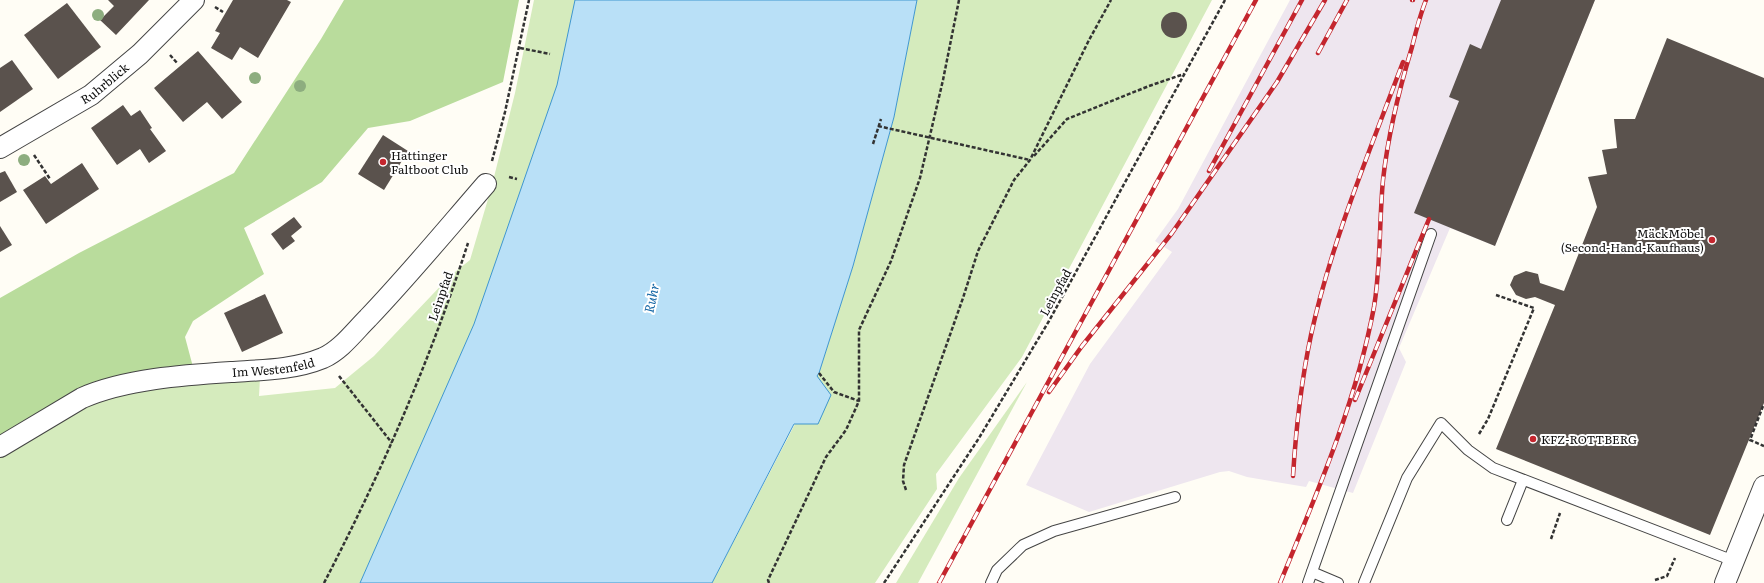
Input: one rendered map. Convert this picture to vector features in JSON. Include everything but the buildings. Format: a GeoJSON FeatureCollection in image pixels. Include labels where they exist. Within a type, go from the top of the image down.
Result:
{"type":"FeatureCollection","features":[{"type":"Feature","properties":{"kind":"street","name":"Ruhrblick"},"geometry":{"type":"LineString","coordinates":[[0,148],[73,106],[116,75],[157,39],[194,0]]}},
{"type":"Feature","properties":{"kind":"street","name":"Im Westenfeld"},"geometry":{"type":"LineString","coordinates":[[0,447],[82,398],[99,391],[139,383],[194,375],[287,367],[325,357],[337,350],[386,298],[486,184]]}},
{"type":"Feature","properties":{"kind":"street"},"geometry":{"type":"LineString","coordinates":[[1725,583],[1764,486]]}},
{"type":"Feature","properties":{"kind":"lane"},"geometry":{"type":"LineString","coordinates":[[1308,583],[1431,234]]}},
{"type":"Feature","properties":{"kind":"lane"},"geometry":{"type":"LineString","coordinates":[[1364,583],[1407,478],[1441,423],[1468,450],[1493,468],[1734,561]]}},
{"type":"Feature","properties":{"kind":"lane"},"geometry":{"type":"LineString","coordinates":[[1507,520],[1523,480]]}},
{"type":"Feature","properties":{"kind":"lane"},"geometry":{"type":"LineString","coordinates":[[991,583],[997,570],[1023,545],[1054,531],[1175,497]]}},
{"type":"Feature","properties":{"kind":"lane"},"geometry":{"type":"LineString","coordinates":[[1312,572],[1338,583]]}},
{"type":"Feature","properties":{"kind":"path"},"geometry":{"type":"LineString","coordinates":[[486,184],[520,48],[529,0]]}},
{"type":"Feature","properties":{"kind":"path"},"geometry":{"type":"LineString","coordinates":[[768,583],[768,580],[826,457],[846,430],[859,401],[859,330],[891,261],[920,178],[930,138],[959,0]]}},
{"type":"Feature","properties":{"kind":"path"},"geometry":{"type":"LineString","coordinates":[[1030,160],[1089,40],[1112,0]]}},
{"type":"Feature","properties":{"kind":"path","name":"Leinpfad"},"geometry":{"type":"LineString","coordinates":[[884,583],[979,438],[1049,321],[1225,0]]}},
{"type":"Feature","properties":{"kind":"path"},"geometry":{"type":"LineString","coordinates":[[520,48],[550,54]]}},
{"type":"Feature","properties":{"kind":"path"},"geometry":{"type":"LineString","coordinates":[[906,490],[903,481],[904,465],[978,251],[1014,180],[1067,119],[1184,74]]}},
{"type":"Feature","properties":{"kind":"path"},"geometry":{"type":"LineString","coordinates":[[873,144],[881,119]]}},
{"type":"Feature","properties":{"kind":"path"},"geometry":{"type":"LineString","coordinates":[[878,126],[1030,160]]}},
{"type":"Feature","properties":{"kind":"path"},"geometry":{"type":"LineString","coordinates":[[21,136],[50,180]]}},
{"type":"Feature","properties":{"kind":"path","name":"Leinpfad"},"geometry":{"type":"LineString","coordinates":[[324,583],[392,443],[432,347],[470,236]]}},
{"type":"Feature","properties":{"kind":"path"},"geometry":{"type":"LineString","coordinates":[[1468,450],[1488,419],[1534,308],[1496,294]]}},
{"type":"Feature","properties":{"kind":"path"},"geometry":{"type":"LineString","coordinates":[[325,357],[392,443]]}},
{"type":"Feature","properties":{"kind":"path"},"geometry":{"type":"LineString","coordinates":[[819,373],[834,392],[859,401]]}},
{"type":"Feature","properties":{"kind":"path"},"geometry":{"type":"LineString","coordinates":[[1763,406],[1750,440],[1764,446]]}},
{"type":"Feature","properties":{"kind":"path"},"geometry":{"type":"LineString","coordinates":[[1655,580],[1667,576],[1682,541]]}},
{"type":"Feature","properties":{"kind":"shaded area"},"geometry":{"type":"Polygon","coordinates":[[[1290,0],[1595,0],[1495,246],[1450,228],[1399,348],[1406,362],[1353,493],[1309,481],[1306,487],[1247,477],[1229,471],[1220,472],[1089,512],[1026,485],[1090,364],[1172,252],[1155,241],[1178,209],[1290,0]]]}},
{"type":"Feature","properties":{"kind":"green space"},"geometry":{"type":"Polygon","coordinates":[[[344,0],[519,0],[503,82],[410,121],[368,128],[322,182],[244,228],[264,274],[193,321],[185,337],[193,367],[88,388],[0,441],[0,298],[79,253],[234,173],[321,39],[344,0]]]}},
{"type":"Feature","properties":{"kind":"green space"},"geometry":{"type":"Polygon","coordinates":[[[534,0],[577,0],[559,86],[475,324],[360,583],[0,583],[0,457],[92,402],[182,381],[260,378],[259,396],[335,388],[374,356],[450,276],[470,260],[491,189],[515,93],[534,0]]]}},
{"type":"Feature","properties":{"kind":"green space"},"geometry":{"type":"Polygon","coordinates":[[[917,0],[1212,0],[1022,357],[936,474],[937,489],[875,583],[712,583],[795,424],[819,373],[853,266],[894,117],[917,0]]]}},
{"type":"Feature","properties":{"kind":"green space"},"geometry":{"type":"Polygon","coordinates":[[[1027,382],[918,583],[896,583],[959,478],[1027,382]]]}},
{"type":"Feature","properties":{"kind":"water","name":"Ruhr"},"geometry":{"type":"Polygon","coordinates":[[[575,0],[917,0],[894,117],[853,266],[817,376],[831,395],[818,424],[794,424],[712,583],[360,583],[474,324],[557,85],[575,0]]]}},
{"type":"Feature","properties":{"kind":"railway"},"geometry":{"type":"LineString","coordinates":[[939,583],[1256,0]]}},
{"type":"Feature","properties":{"kind":"railway"},"geometry":{"type":"LineString","coordinates":[[1209,171],[1302,0]]}},
{"type":"Feature","properties":{"kind":"railway"},"geometry":{"type":"LineString","coordinates":[[1049,392],[1082,346],[1172,233],[1277,82],[1325,0]]}},
{"type":"Feature","properties":{"kind":"railway"},"geometry":{"type":"LineString","coordinates":[[1318,53],[1347,0]]}},
{"type":"Feature","properties":{"kind":"railway"},"geometry":{"type":"LineString","coordinates":[[1280,583],[1334,447],[1357,378],[1366,343],[1376,291],[1383,180],[1388,146],[1394,113],[1418,23],[1426,0]]}},
{"type":"Feature","properties":{"kind":"railway"},"geometry":{"type":"LineString","coordinates":[[1293,476],[1297,423],[1307,353],[1319,300],[1340,231],[1403,62]]}},
{"type":"Feature","properties":{"kind":"railway"},"geometry":{"type":"LineString","coordinates":[[1355,400],[1429,219]]}},
{"type":"Feature","properties":{"kind":"place","name":"Hattinger Faltboot Club"},"geometry":{"type":"Point","coordinates":[383,162]}},
{"type":"Feature","properties":{"kind":"place","name":"MäckMöbel (Second-Hand-Kaufhaus)"},"geometry":{"type":"Point","coordinates":[1712,240]}},
{"type":"Feature","properties":{"kind":"place","name":"KFZ-ROTTBERG"},"geometry":{"type":"Point","coordinates":[1533,439]}}]}
